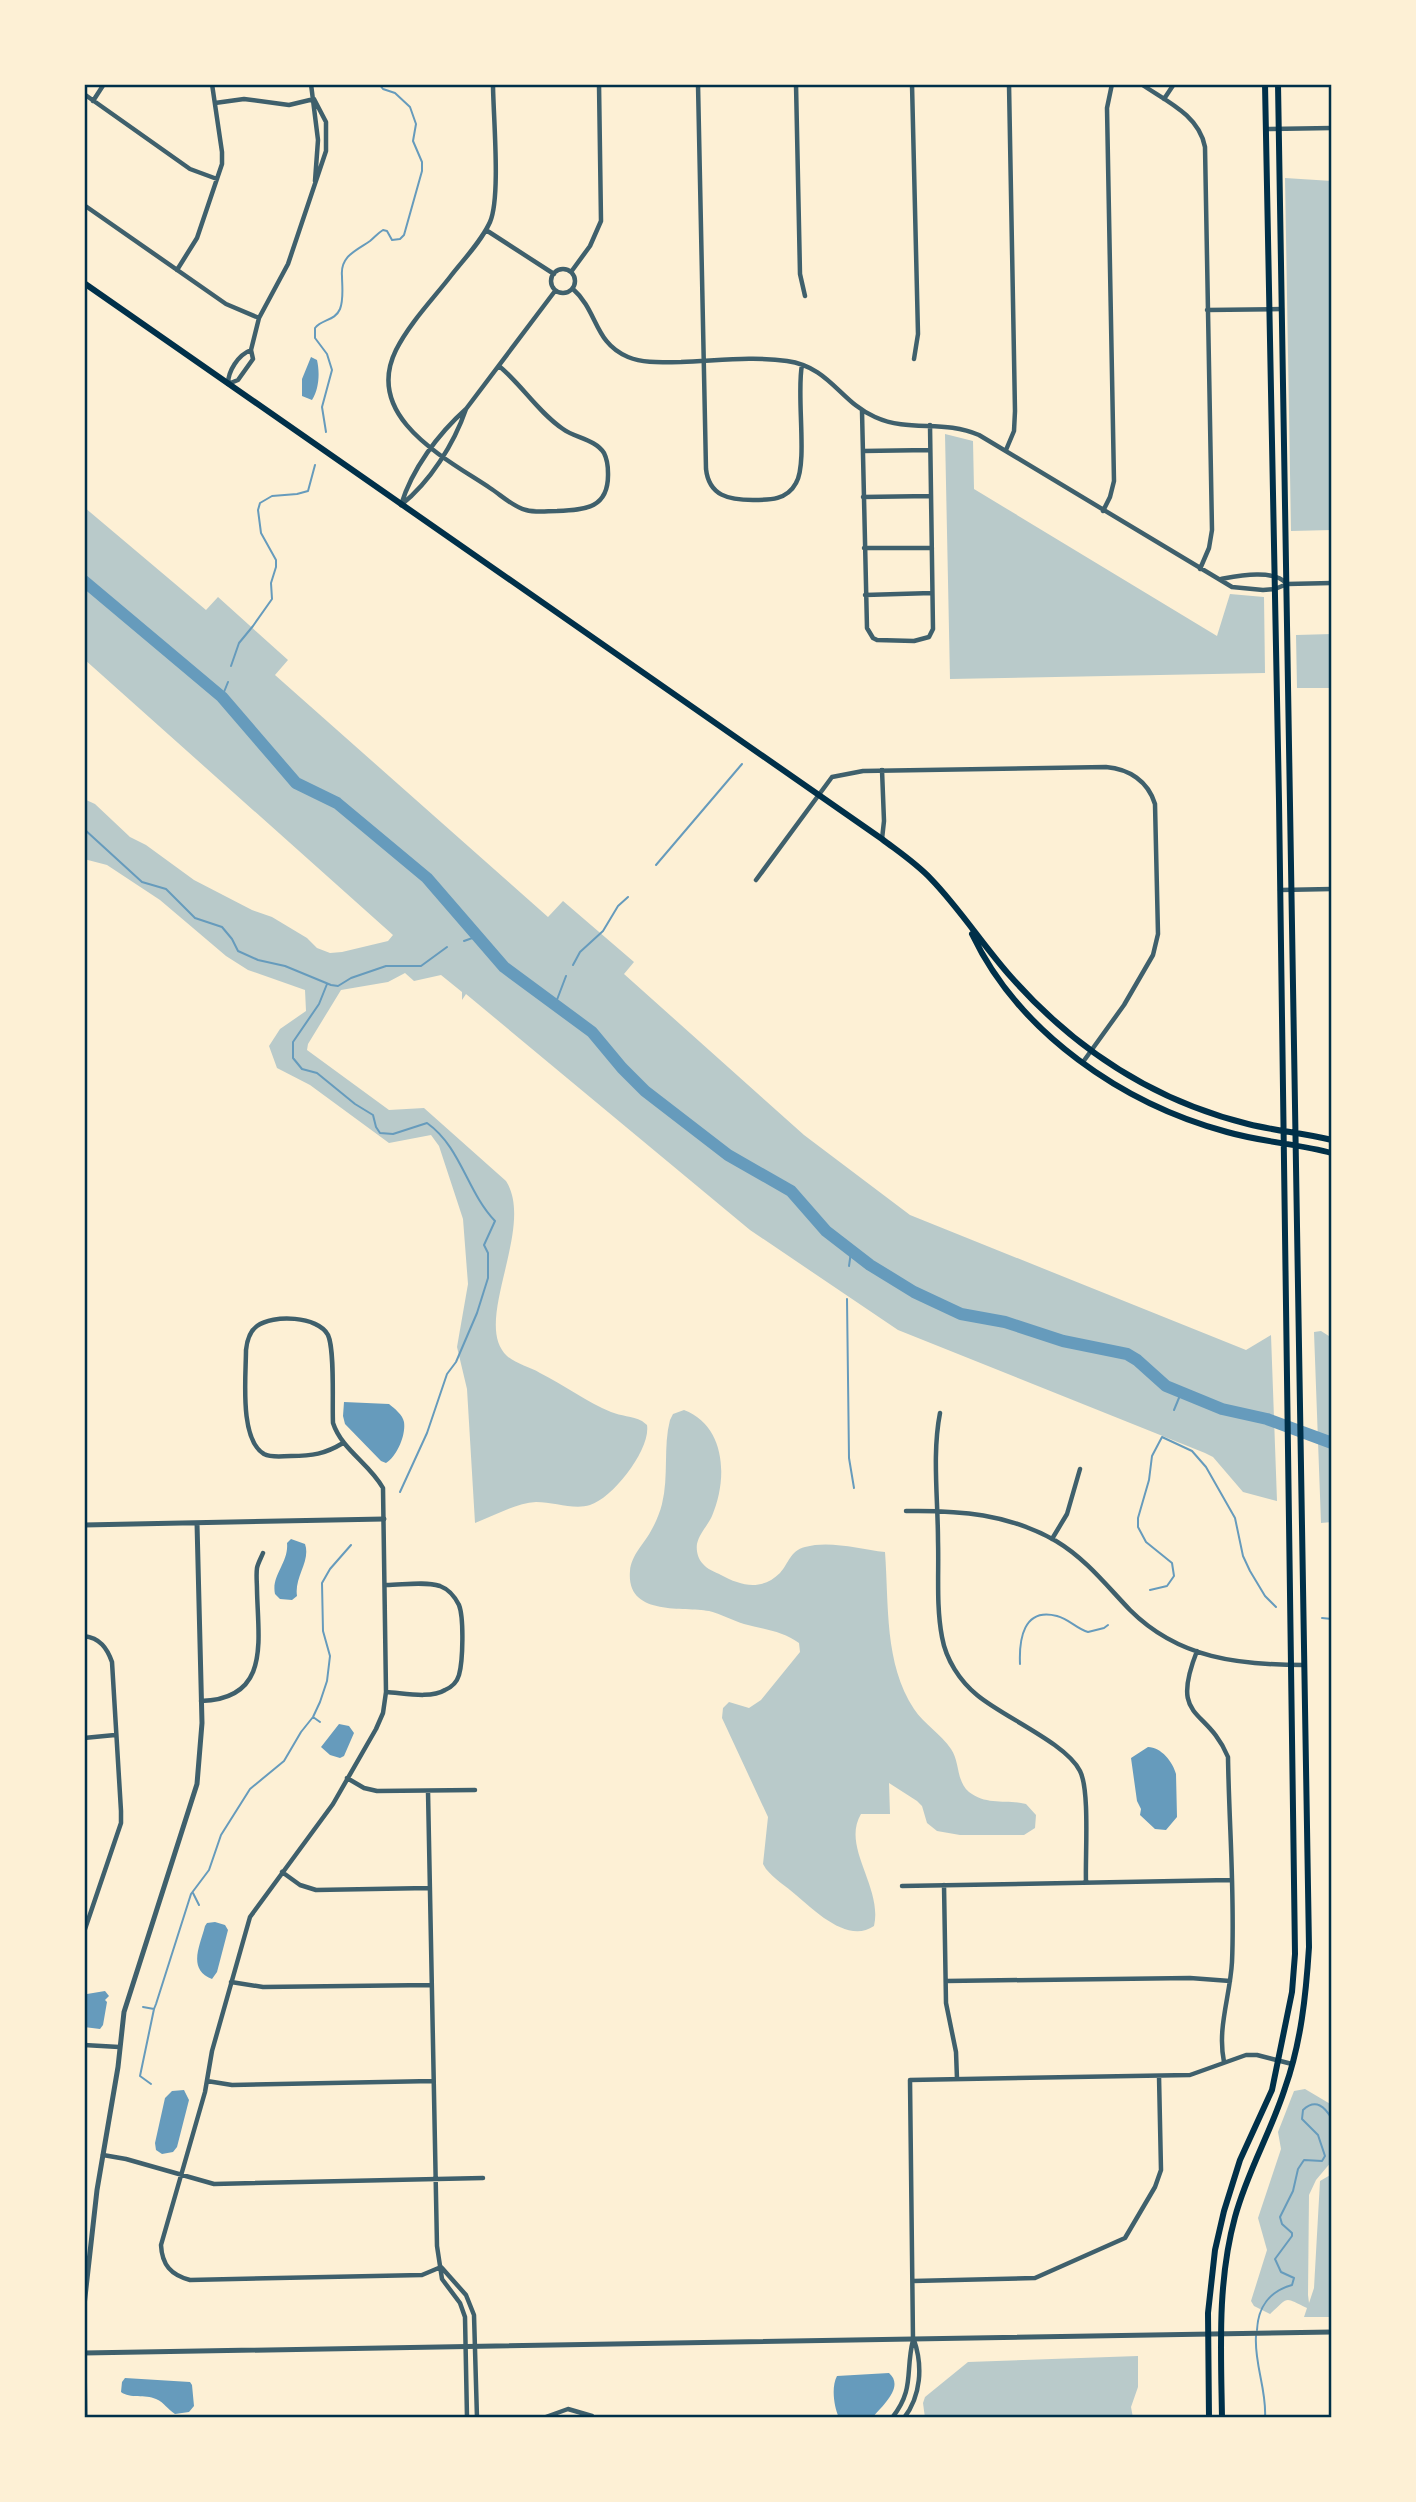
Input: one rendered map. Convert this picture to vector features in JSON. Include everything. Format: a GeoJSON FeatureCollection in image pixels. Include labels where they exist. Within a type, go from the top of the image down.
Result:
{"type":"FeatureCollection","features":[{"type":"Feature","properties":{"kind":"main road"},"geometry":{"type":"LineString","coordinates":[[1209,2418],[1208,2334],[1211,2272],[1224,2211],[1240,2160],[1272,2090],[1292,1992],[1295,1954],[1275,589],[1265,310],[1265,84]]}},
{"type":"Feature","properties":{"kind":"main road"},"geometry":{"type":"LineString","coordinates":[[1222,2418],[1222,2289],[1235,2217],[1285,2089],[1292,2064],[1306,1997],[1309,1947],[1278,84]]}},
{"type":"Feature","properties":{"kind":"main road"},"geometry":{"type":"LineString","coordinates":[[84,283],[882,839],[931,879],[1040,1008],[1091,1051],[1142,1084],[1192,1107],[1246,1124],[1332,1140]]}},
{"type":"Feature","properties":{"kind":"main road"},"geometry":{"type":"LineString","coordinates":[[968,926],[982,954],[1013,997],[1050,1035],[1083,1062],[1134,1094],[1178,1115],[1227,1132],[1332,1153]]}},
{"type":"Feature","properties":{"kind":"street"},"geometry":{"type":"LineString","coordinates":[[93,101],[104,84]]}},
{"type":"Feature","properties":{"kind":"street"},"geometry":{"type":"LineString","coordinates":[[177,270],[197,238],[217,179],[222,152],[212,84]]}},
{"type":"Feature","properties":{"kind":"street"},"geometry":{"type":"LineString","coordinates":[[311,84],[318,140],[314,184]]}},
{"type":"Feature","properties":{"kind":"street"},"geometry":{"type":"LineString","coordinates":[[493,84],[495,202],[492,219],[404,336],[391,362],[390,391],[397,412],[409,431],[518,507],[529,511],[583,509],[596,504],[605,493],[608,481],[608,466],[603,452],[595,444],[572,435],[552,421],[521,385],[499,366]]}},
{"type":"Feature","properties":{"kind":"street"},"geometry":{"type":"LineString","coordinates":[[571,272],[590,246],[601,221],[599,84]]}},
{"type":"Feature","properties":{"kind":"street"},"geometry":{"type":"LineString","coordinates":[[698,84],[708,480],[714,490],[723,497],[737,500],[781,497],[792,489],[800,467],[799,383],[802,365]]}},
{"type":"Feature","properties":{"kind":"street"},"geometry":{"type":"LineString","coordinates":[[796,84],[800,274],[805,296]]}},
{"type":"Feature","properties":{"kind":"street"},"geometry":{"type":"LineString","coordinates":[[912,84],[918,334],[914,359]]}},
{"type":"Feature","properties":{"kind":"street"},"geometry":{"type":"LineString","coordinates":[[1006,450],[1014,431],[1015,411],[1009,84]]}},
{"type":"Feature","properties":{"kind":"street"},"geometry":{"type":"LineString","coordinates":[[1103,510],[1114,484],[1107,108],[1115,84],[1125,84]]}},
{"type":"Feature","properties":{"kind":"street"},"geometry":{"type":"LineString","coordinates":[[1141,84],[1192,118],[1203,134],[1205,147],[1212,530],[1209,548],[1200,569]]}},
{"type":"Feature","properties":{"kind":"street"},"geometry":{"type":"LineString","coordinates":[[1164,99],[1174,84]]}},
{"type":"Feature","properties":{"kind":"street"},"geometry":{"type":"LineString","coordinates":[[84,94],[190,169],[217,179]]}},
{"type":"Feature","properties":{"kind":"street"},"geometry":{"type":"LineString","coordinates":[[215,103],[244,99],[289,105],[314,99]]}},
{"type":"Feature","properties":{"kind":"street"},"geometry":{"type":"LineString","coordinates":[[251,350],[242,354],[228,375],[228,384],[238,380],[253,359],[251,350],[260,318],[288,264],[322,166],[328,133],[326,120],[314,99]]}},
{"type":"Feature","properties":{"kind":"street"},"geometry":{"type":"LineString","coordinates":[[1266,129],[1332,128]]}},
{"type":"Feature","properties":{"kind":"street"},"geometry":{"type":"LineString","coordinates":[[84,205],[236,310],[260,318]]}},
{"type":"Feature","properties":{"kind":"street"},"geometry":{"type":"LineString","coordinates":[[486,230],[554,274]]}},
{"type":"Feature","properties":{"kind":"street"},"geometry":{"type":"LineString","coordinates":[[564,269],[571,272],[575,278],[573,289],[566,293],[555,291],[551,281],[554,274],[564,269]]}},
{"type":"Feature","properties":{"kind":"street"},"geometry":{"type":"LineString","coordinates":[[573,289],[588,305],[604,338],[619,352],[640,361],[778,360],[802,365],[826,377],[862,410],[893,424],[949,426],[969,431],[1006,450],[1232,587],[1245,590],[1275,589],[1287,584],[1332,583]]}},
{"type":"Feature","properties":{"kind":"street"},"geometry":{"type":"LineString","coordinates":[[401,505],[407,486],[432,448],[451,422],[466,409],[555,291]]}},
{"type":"Feature","properties":{"kind":"street"},"geometry":{"type":"LineString","coordinates":[[1207,310],[1282,309]]}},
{"type":"Feature","properties":{"kind":"street"},"geometry":{"type":"LineString","coordinates":[[401,505],[419,488],[442,456],[455,436],[466,409]]}},
{"type":"Feature","properties":{"kind":"street"},"geometry":{"type":"LineString","coordinates":[[862,410],[865,595],[867,628],[873,639],[914,641],[932,634],[930,425]]}},
{"type":"Feature","properties":{"kind":"street"},"geometry":{"type":"LineString","coordinates":[[863,451],[930,450]]}},
{"type":"Feature","properties":{"kind":"street"},"geometry":{"type":"LineString","coordinates":[[863,497],[931,496]]}},
{"type":"Feature","properties":{"kind":"street"},"geometry":{"type":"LineString","coordinates":[[864,548],[932,548]]}},
{"type":"Feature","properties":{"kind":"street"},"geometry":{"type":"LineString","coordinates":[[1221,579],[1235,576],[1274,576],[1287,584]]}},
{"type":"Feature","properties":{"kind":"street"},"geometry":{"type":"LineString","coordinates":[[865,595],[932,593]]}},
{"type":"Feature","properties":{"kind":"street"},"geometry":{"type":"LineString","coordinates":[[757,880],[818,794],[832,777],[844,773],[1106,767],[1138,778],[1155,804],[1158,934],[1153,956],[1124,1005],[1083,1062]]}},
{"type":"Feature","properties":{"kind":"street"},"geometry":{"type":"LineString","coordinates":[[882,771],[882,839]]}},
{"type":"Feature","properties":{"kind":"street"},"geometry":{"type":"LineString","coordinates":[[1280,890],[1332,889]]}},
{"type":"Feature","properties":{"kind":"street"},"geometry":{"type":"LineString","coordinates":[[343,1443],[319,1455],[308,1456],[266,1455],[255,1446],[248,1429],[246,1350],[250,1334],[255,1327],[270,1321],[307,1320],[320,1326],[329,1337],[333,1423],[343,1443],[375,1474],[383,1488],[386,1692],[376,1729],[333,1804],[250,1917],[161,2245],[162,2258],[169,2270],[190,2280],[422,2276],[441,2267]]}},
{"type":"Feature","properties":{"kind":"street"},"geometry":{"type":"LineString","coordinates":[[940,1413],[937,1427],[939,1618],[946,1651],[951,1665],[968,1687],[989,1704],[1066,1754],[1079,1768],[1084,1786],[1086,1882]]}},
{"type":"Feature","properties":{"kind":"street"},"geometry":{"type":"LineString","coordinates":[[1052,1539],[1068,1514],[1080,1469]]}},
{"type":"Feature","properties":{"kind":"street"},"geometry":{"type":"LineString","coordinates":[[906,1511],[985,1515],[1020,1524],[1052,1539],[1098,1574],[1131,1611],[1149,1626],[1197,1651],[1240,1663],[1304,1665]]}},
{"type":"Feature","properties":{"kind":"street"},"geometry":{"type":"LineString","coordinates":[[84,1525],[384,1519]]}},
{"type":"Feature","properties":{"kind":"street"},"geometry":{"type":"LineString","coordinates":[[84,2306],[124,2012],[197,1784],[201,1700],[197,1523]]}},
{"type":"Feature","properties":{"kind":"street"},"geometry":{"type":"LineString","coordinates":[[201,1700],[228,1697],[246,1685],[254,1674],[258,1647],[257,1569],[263,1553]]}},
{"type":"Feature","properties":{"kind":"street"},"geometry":{"type":"LineString","coordinates":[[386,1586],[441,1586],[450,1592],[458,1603],[461,1615],[459,1676],[453,1685],[435,1694],[386,1692]]}},
{"type":"Feature","properties":{"kind":"street"},"geometry":{"type":"LineString","coordinates":[[84,1636],[100,1642],[107,1649],[112,1662],[121,1823],[84,1932]]}},
{"type":"Feature","properties":{"kind":"street"},"geometry":{"type":"LineString","coordinates":[[1197,1651],[1186,1682],[1188,1698],[1191,1708],[1222,1742],[1228,1757],[1232,1954],[1221,2034],[1224,2062]]}},
{"type":"Feature","properties":{"kind":"street"},"geometry":{"type":"LineString","coordinates":[[84,1738],[115,1735]]}},
{"type":"Feature","properties":{"kind":"street"},"geometry":{"type":"LineString","coordinates":[[347,1778],[373,1791],[475,1790]]}},
{"type":"Feature","properties":{"kind":"street"},"geometry":{"type":"LineString","coordinates":[[428,1791],[437,2246],[442,2279],[463,2310],[467,2347],[467,2418]]}},
{"type":"Feature","properties":{"kind":"street"},"geometry":{"type":"LineString","coordinates":[[282,1872],[300,1885],[316,1890],[429,1888]]}},
{"type":"Feature","properties":{"kind":"street"},"geometry":{"type":"LineString","coordinates":[[902,1886],[1230,1880]]}},
{"type":"Feature","properties":{"kind":"street"},"geometry":{"type":"LineString","coordinates":[[944,1885],[947,2012],[956,2052],[957,2079]]}},
{"type":"Feature","properties":{"kind":"street"},"geometry":{"type":"LineString","coordinates":[[946,1981],[1190,1978],[1230,1981]]}},
{"type":"Feature","properties":{"kind":"street"},"geometry":{"type":"LineString","coordinates":[[232,1982],[263,1987],[431,1985]]}},
{"type":"Feature","properties":{"kind":"street"},"geometry":{"type":"LineString","coordinates":[[84,2045],[119,2048]]}},
{"type":"Feature","properties":{"kind":"street"},"geometry":{"type":"LineString","coordinates":[[892,2418],[908,2391],[910,2355],[914,2340],[910,2080],[1190,2075],[1246,2055],[1292,2064]]}},
{"type":"Feature","properties":{"kind":"street"},"geometry":{"type":"LineString","coordinates":[[913,2281],[1035,2278],[1125,2238],[1155,2187],[1161,2170],[1159,2076]]}},
{"type":"Feature","properties":{"kind":"street"},"geometry":{"type":"LineString","coordinates":[[207,2081],[232,2085],[433,2081]]}},
{"type":"Feature","properties":{"kind":"street"},"geometry":{"type":"LineString","coordinates":[[103,2155],[214,2184],[482,2178]]}},
{"type":"Feature","properties":{"kind":"street"},"geometry":{"type":"LineString","coordinates":[[441,2267],[451,2276],[471,2305],[476,2346],[477,2418]]}},
{"type":"Feature","properties":{"kind":"street"},"geometry":{"type":"LineString","coordinates":[[84,2353],[1332,2332]]}},
{"type":"Feature","properties":{"kind":"street"},"geometry":{"type":"LineString","coordinates":[[904,2418],[913,2405],[918,2386],[919,2355],[914,2340]]}},
{"type":"Feature","properties":{"kind":"street"},"geometry":{"type":"LineString","coordinates":[[84,2345],[85,2418]]}},
{"type":"Feature","properties":{"kind":"street"},"geometry":{"type":"LineString","coordinates":[[543,2418],[568,2409],[592,2416]]}},
{"type":"Feature","properties":{"kind":"street"},"geometry":{"type":"LineString","coordinates":[[337,2418],[385,2418]]}},
{"type":"Feature","properties":{"kind":"shaded area"},"geometry":{"type":"Polygon","coordinates":[[[1285,178],[1332,181],[1332,530],[1291,531],[1285,178]]]}},
{"type":"Feature","properties":{"kind":"shaded area"},"geometry":{"type":"Polygon","coordinates":[[[945,434],[973,441],[974,489],[1217,636],[1230,594],[1264,597],[1265,673],[950,679],[945,434]]]}},
{"type":"Feature","properties":{"kind":"shaded area"},"geometry":{"type":"Polygon","coordinates":[[[84,507],[206,610],[218,597],[288,660],[275,675],[548,917],[563,901],[634,962],[624,974],[804,1135],[910,1215],[1246,1350],[1271,1335],[1277,1501],[1243,1492],[1213,1457],[1205,1453],[898,1330],[750,1230],[466,994],[462,1000],[462,992],[441,975],[414,981],[405,973],[388,982],[341,990],[307,1050],[389,1110],[424,1108],[506,1181],[513,1201],[514,1224],[499,1299],[496,1321],[498,1341],[507,1356],[515,1361],[602,1408],[638,1419],[647,1425],[647,1435],[637,1459],[619,1483],[599,1501],[577,1507],[543,1502],[528,1503],[475,1523],[467,1389],[457,1347],[468,1284],[463,1219],[439,1146],[431,1135],[389,1143],[310,1085],[277,1068],[269,1046],[280,1029],[306,1011],[305,990],[248,970],[226,956],[160,900],[107,865],[84,859],[84,799],[95,804],[130,837],[146,845],[194,880],[252,910],[272,917],[307,938],[317,948],[330,953],[342,952],[388,941],[393,935],[84,659],[84,507]]]}},
{"type":"Feature","properties":{"kind":"shaded area"},"geometry":{"type":"Polygon","coordinates":[[[1332,634],[1332,688],[1297,688],[1296,635],[1332,634]]]}},
{"type":"Feature","properties":{"kind":"shaded area"},"geometry":{"type":"Polygon","coordinates":[[[1321,1331],[1332,1338],[1332,1522],[1321,1523],[1314,1332],[1321,1331]]]}},
{"type":"Feature","properties":{"kind":"shaded area"},"geometry":{"type":"Polygon","coordinates":[[[684,1410],[708,1428],[720,1455],[717,1501],[697,1544],[698,1555],[703,1564],[736,1582],[751,1585],[773,1579],[793,1554],[805,1547],[834,1545],[885,1552],[893,1653],[897,1673],[914,1709],[951,1749],[962,1782],[969,1792],[990,1801],[1026,1804],[1036,1815],[1035,1828],[1024,1835],[960,1835],[937,1831],[927,1823],[922,1806],[917,1801],[889,1783],[890,1814],[861,1814],[856,1827],[859,1854],[875,1911],[874,1926],[864,1930],[854,1931],[832,1923],[766,1869],[763,1864],[768,1817],[722,1718],[723,1708],[729,1702],[749,1708],[761,1700],[800,1652],[799,1643],[780,1633],[709,1611],[646,1603],[637,1596],[631,1586],[630,1571],[633,1560],[653,1526],[662,1504],[670,1420],[673,1414],[684,1410]]]}},
{"type":"Feature","properties":{"kind":"shaded area"},"geometry":{"type":"Polygon","coordinates":[[[1305,2089],[1332,2105],[1332,2161],[1316,2180],[1309,2195],[1308,2295],[1309,2303],[1314,2288],[1320,2181],[1332,2174],[1332,2317],[1304,2317],[1307,2308],[1287,2300],[1270,2314],[1254,2306],[1251,2301],[1267,2250],[1258,2218],[1281,2149],[1278,2132],[1294,2091],[1305,2089]]]}},
{"type":"Feature","properties":{"kind":"shaded area"},"geometry":{"type":"Polygon","coordinates":[[[1138,2356],[1138,2387],[1131,2407],[1133,2418],[925,2418],[925,2397],[968,2362],[1138,2356]]]}},
{"type":"Feature","properties":{"kind":"water"},"geometry":{"type":"Polygon","coordinates":[[[311,357],[317,360],[318,370],[317,386],[312,400],[302,396],[302,379],[311,357]]]}},
{"type":"Feature","properties":{"kind":"water"},"geometry":{"type":"Polygon","coordinates":[[[344,1402],[389,1404],[402,1417],[402,1439],[394,1455],[386,1463],[345,1424],[344,1402]]]}},
{"type":"Feature","properties":{"kind":"water"},"geometry":{"type":"Polygon","coordinates":[[[291,1539],[305,1544],[306,1550],[297,1596],[292,1600],[280,1599],[275,1594],[274,1587],[287,1543],[291,1539]]]}},
{"type":"Feature","properties":{"kind":"water"},"geometry":{"type":"Polygon","coordinates":[[[339,1724],[349,1726],[354,1733],[344,1756],[340,1758],[330,1755],[321,1747],[339,1724]]]}},
{"type":"Feature","properties":{"kind":"water"},"geometry":{"type":"Polygon","coordinates":[[[1148,1747],[1166,1756],[1176,1774],[1177,1817],[1166,1830],[1155,1829],[1140,1815],[1131,1758],[1148,1747]]]}},
{"type":"Feature","properties":{"kind":"water"},"geometry":{"type":"Polygon","coordinates":[[[215,1922],[225,1925],[228,1930],[217,1972],[212,1979],[200,1969],[197,1956],[205,1926],[215,1922]]]}},
{"type":"Feature","properties":{"kind":"water"},"geometry":{"type":"Polygon","coordinates":[[[105,1991],[109,1996],[105,2000],[107,2002],[103,2025],[100,2029],[84,2027],[87,1994],[105,1991]]]}},
{"type":"Feature","properties":{"kind":"water"},"geometry":{"type":"Polygon","coordinates":[[[184,2090],[189,2100],[177,2147],[173,2152],[162,2154],[156,2150],[155,2143],[165,2098],[172,2091],[184,2090]]]}},
{"type":"Feature","properties":{"kind":"water"},"geometry":{"type":"Polygon","coordinates":[[[889,2373],[893,2378],[893,2390],[872,2418],[839,2418],[834,2397],[837,2376],[889,2373]]]}},
{"type":"Feature","properties":{"kind":"water"},"geometry":{"type":"Polygon","coordinates":[[[125,2378],[190,2382],[194,2406],[189,2412],[175,2414],[156,2399],[125,2394],[121,2392],[125,2378]]]}},
{"type":"Feature","properties":{"kind":"waterway"},"geometry":{"type":"LineString","coordinates":[[326,432],[322,407],[332,370],[327,354],[315,338],[315,328],[335,316],[340,309],[342,269],[350,254],[383,230],[387,231],[392,240],[400,239],[404,235],[422,171],[422,162],[413,141],[416,124],[410,107],[395,93],[383,89],[379,84]]}},
{"type":"Feature","properties":{"kind":"waterway"},"geometry":{"type":"LineString","coordinates":[[231,666],[239,643],[272,599],[271,583],[276,560],[261,533],[258,510],[260,503],[272,496],[308,491],[315,465]]}},
{"type":"Feature","properties":{"kind":"waterway"},"geometry":{"type":"LineString","coordinates":[[84,581],[222,697],[296,783],[337,803],[427,878],[504,967],[592,1032],[645,1091],[728,1155],[791,1191],[826,1231],[870,1265],[914,1292],[961,1314],[1005,1322],[1063,1341],[1127,1354],[1166,1386],[1222,1409],[1267,1419],[1332,1443]]}},
{"type":"Feature","properties":{"kind":"waterway"},"geometry":{"type":"LineString","coordinates":[[222,697],[228,682]]}},
{"type":"Feature","properties":{"kind":"waterway"},"geometry":{"type":"LineString","coordinates":[[656,865],[742,764]]}},
{"type":"Feature","properties":{"kind":"waterway"},"geometry":{"type":"LineString","coordinates":[[84,829],[142,882],[166,889],[195,918],[222,927],[238,951],[331,985],[338,986],[351,978],[386,966],[421,966],[447,947]]}},
{"type":"Feature","properties":{"kind":"waterway"},"geometry":{"type":"LineString","coordinates":[[573,965],[580,952],[603,931],[618,906],[628,897]]}},
{"type":"Feature","properties":{"kind":"waterway"},"geometry":{"type":"LineString","coordinates":[[464,941],[478,936]]}},
{"type":"Feature","properties":{"kind":"waterway"},"geometry":{"type":"LineString","coordinates":[[555,1005],[566,976]]}},
{"type":"Feature","properties":{"kind":"waterway"},"geometry":{"type":"LineString","coordinates":[[327,984],[319,1004],[293,1042],[293,1058],[302,1069],[317,1073],[373,1115],[380,1133],[393,1134],[427,1123],[448,1144],[477,1197],[495,1221],[484,1245],[488,1253],[488,1278],[477,1313],[456,1362],[447,1374],[427,1433],[400,1492]]}},
{"type":"Feature","properties":{"kind":"waterway"},"geometry":{"type":"LineString","coordinates":[[849,1266],[851,1252]]}},
{"type":"Feature","properties":{"kind":"waterway"},"geometry":{"type":"LineString","coordinates":[[847,1299],[849,1458],[854,1488]]}},
{"type":"Feature","properties":{"kind":"waterway"},"geometry":{"type":"LineString","coordinates":[[1174,1410],[1181,1393]]}},
{"type":"Feature","properties":{"kind":"waterway"},"geometry":{"type":"LineString","coordinates":[[1150,1590],[1167,1586],[1174,1576],[1172,1563],[1146,1542],[1138,1527],[1152,1456],[1162,1437],[1192,1451],[1206,1467],[1235,1518],[1243,1556],[1250,1571],[1265,1596],[1276,1607]]}},
{"type":"Feature","properties":{"kind":"waterway"},"geometry":{"type":"LineString","coordinates":[[143,2007],[154,2009],[191,1894],[209,1870],[221,1835],[250,1789],[284,1761],[320,1702],[327,1681],[330,1656],[323,1631],[322,1583],[330,1569],[351,1545]]}},
{"type":"Feature","properties":{"kind":"waterway"},"geometry":{"type":"LineString","coordinates":[[1020,1664],[1022,1636],[1030,1621],[1037,1616],[1057,1616],[1088,1632],[1108,1625]]}},
{"type":"Feature","properties":{"kind":"waterway"},"geometry":{"type":"LineString","coordinates":[[1322,1618],[1332,1619]]}},
{"type":"Feature","properties":{"kind":"waterway"},"geometry":{"type":"LineString","coordinates":[[313,1717],[320,1722]]}},
{"type":"Feature","properties":{"kind":"waterway"},"geometry":{"type":"LineString","coordinates":[[193,1893],[199,1905]]}},
{"type":"Feature","properties":{"kind":"waterway"},"geometry":{"type":"LineString","coordinates":[[151,2084],[140,2076],[154,2009]]}},
{"type":"Feature","properties":{"kind":"waterway"},"geometry":{"type":"LineString","coordinates":[[1257,2330],[1260,2314],[1267,2301],[1277,2291],[1292,2285],[1294,2278],[1281,2272],[1275,2259],[1292,2236],[1280,2217],[1293,2191],[1298,2169],[1304,2160],[1322,2161],[1325,2156],[1318,2135],[1302,2119],[1303,2110],[1316,2104],[1332,2119]]}},
{"type":"Feature","properties":{"kind":"waterway"},"geometry":{"type":"LineString","coordinates":[[1256,2336],[1265,2418]]}}]}
